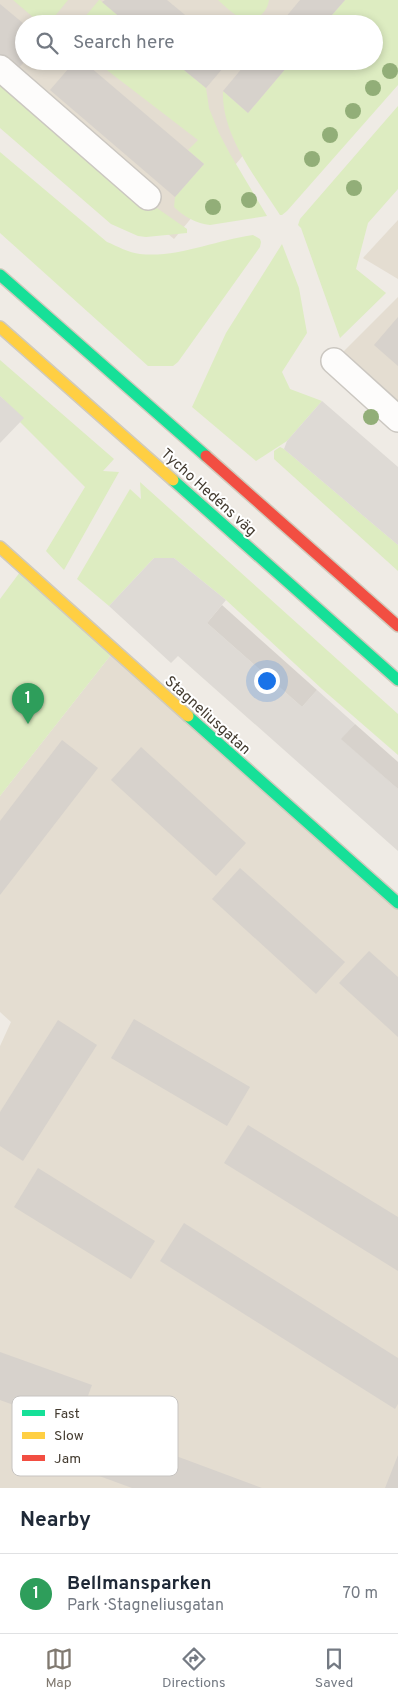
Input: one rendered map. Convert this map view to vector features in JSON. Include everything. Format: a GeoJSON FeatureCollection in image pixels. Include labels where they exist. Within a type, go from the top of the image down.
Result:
{"type":"FeatureCollection","features":[{"type":"Feature","properties":{"kind":"main road","name":"Tycho Hedéns väg"},"geometry":{"type":"LineString","coordinates":[[0,275],[398,626]]}},
{"type":"Feature","properties":{"kind":"main road","name":"Tycho Hedéns väg"},"geometry":{"type":"LineString","coordinates":[[0,327],[398,680]]}},
{"type":"Feature","properties":{"kind":"main road","name":"Stagneliusgatan"},"geometry":{"type":"LineString","coordinates":[[0,547],[114,651],[398,903]]}},
{"type":"Feature","properties":{"kind":"street"},"geometry":{"type":"LineString","coordinates":[[0,68],[148,197]]}},
{"type":"Feature","properties":{"kind":"street"},"geometry":{"type":"LineString","coordinates":[[334,362],[398,419]]}},
{"type":"Feature","properties":{"kind":"shaded area"},"geometry":{"type":"Polygon","coordinates":[[[0,0],[372,0],[360,15],[15,15],[15,70],[314,70],[174,239],[0,92],[0,0]]]}},
{"type":"Feature","properties":{"kind":"shaded area"},"geometry":{"type":"Polygon","coordinates":[[[398,220],[398,279],[363,258],[398,220]]]}},
{"type":"Feature","properties":{"kind":"shaded area"},"geometry":{"type":"Polygon","coordinates":[[[398,297],[398,419],[334,361],[398,297]]]}},
{"type":"Feature","properties":{"kind":"shaded area"},"geometry":{"type":"Polygon","coordinates":[[[0,396],[24,418],[0,443],[0,396]]]}},
{"type":"Feature","properties":{"kind":"shaded area"},"geometry":{"type":"Polygon","coordinates":[[[322,401],[398,467],[398,545],[284,449],[287,441],[322,401]]]}},
{"type":"Feature","properties":{"kind":"shaded area"},"geometry":{"type":"Polygon","coordinates":[[[154,558],[174,558],[226,600],[207,623],[302,707],[317,690],[355,724],[342,739],[398,789],[398,851],[178,656],[171,663],[109,606],[154,558]]]}},
{"type":"Feature","properties":{"kind":"shaded area"},"geometry":{"type":"Polygon","coordinates":[[[114,651],[398,903],[398,1488],[0,1488],[0,1046],[11,1022],[0,1012],[0,796],[114,651]]]}},
{"type":"Feature","properties":{"kind":"green space"},"geometry":{"type":"Polygon","coordinates":[[[13,0],[68,0],[56,15],[30,15],[13,0]]]}},
{"type":"Feature","properties":{"kind":"green space"},"geometry":{"type":"Polygon","coordinates":[[[100,0],[118,15],[86,15],[100,0]]]}},
{"type":"Feature","properties":{"kind":"green space"},"geometry":{"type":"Polygon","coordinates":[[[218,0],[269,0],[267,8],[260,15],[236,15],[218,0]]]}},
{"type":"Feature","properties":{"kind":"green space"},"geometry":{"type":"Polygon","coordinates":[[[345,0],[398,0],[398,85],[287,211],[280,215],[251,172],[234,140],[224,107],[223,91],[248,113],[284,70],[383,70],[383,15],[332,15],[345,0]]]}},
{"type":"Feature","properties":{"kind":"green space"},"geometry":{"type":"Polygon","coordinates":[[[107,70],[184,70],[206,88],[209,108],[219,133],[267,216],[210,225],[195,221],[174,207],[175,197],[204,164],[188,150],[198,140],[107,70]]]}},
{"type":"Feature","properties":{"kind":"green space"},"geometry":{"type":"Polygon","coordinates":[[[0,77],[144,199],[187,229],[187,233],[146,237],[138,236],[111,224],[0,128],[0,77]]]}},
{"type":"Feature","properties":{"kind":"green space"},"geometry":{"type":"Polygon","coordinates":[[[398,106],[398,189],[368,223],[356,269],[386,293],[340,338],[301,228],[298,225],[300,219],[398,106]]]}},
{"type":"Feature","properties":{"kind":"green space"},"geometry":{"type":"Polygon","coordinates":[[[0,152],[107,242],[127,251],[154,255],[183,251],[253,235],[260,239],[260,247],[178,362],[173,366],[148,366],[0,233],[0,152]]]}},
{"type":"Feature","properties":{"kind":"green space"},"geometry":{"type":"Polygon","coordinates":[[[282,244],[299,288],[307,333],[282,372],[290,389],[322,401],[287,441],[256,461],[192,407],[226,333],[282,244]]]}},
{"type":"Feature","properties":{"kind":"green space"},"geometry":{"type":"Polygon","coordinates":[[[0,360],[114,459],[103,471],[119,472],[64,570],[46,551],[85,487],[20,422],[23,418],[0,396],[0,360]]]}},
{"type":"Feature","properties":{"kind":"green space"},"geometry":{"type":"Polygon","coordinates":[[[280,447],[398,545],[398,571],[274,459],[274,451],[280,447]]]}},
{"type":"Feature","properties":{"kind":"green space"},"geometry":{"type":"Polygon","coordinates":[[[140,482],[398,714],[398,755],[322,689],[226,600],[174,558],[154,558],[109,606],[77,579],[130,489],[141,499],[140,482]]]}},
{"type":"Feature","properties":{"kind":"green space"},"geometry":{"type":"Polygon","coordinates":[[[23,568],[114,651],[0,796],[0,599],[23,568]]]}},
{"type":"Feature","properties":{"kind":"building"},"geometry":{"type":"Polygon","coordinates":[[[105,0],[167,0],[185,15],[117,15],[102,2],[105,0]]]}},
{"type":"Feature","properties":{"kind":"building"},"geometry":{"type":"Polygon","coordinates":[[[300,0],[345,0],[332,15],[288,15],[300,0]]]}},
{"type":"Feature","properties":{"kind":"building"},"geometry":{"type":"Polygon","coordinates":[[[0,4],[15,16],[15,70],[17,70],[13,74],[0,62],[0,4]]]}},
{"type":"Feature","properties":{"kind":"building"},"geometry":{"type":"Polygon","coordinates":[[[67,70],[94,70],[204,164],[175,197],[50,90],[67,70]]]}},
{"type":"Feature","properties":{"kind":"building"},"geometry":{"type":"Polygon","coordinates":[[[184,70],[221,70],[206,88],[184,70]]]}},
{"type":"Feature","properties":{"kind":"building"},"geometry":{"type":"Polygon","coordinates":[[[240,70],[284,70],[248,113],[223,91],[240,70]]]}},
{"type":"Feature","properties":{"kind":"building"},"geometry":{"type":"Polygon","coordinates":[[[398,317],[398,366],[374,345],[398,317]]]}},
{"type":"Feature","properties":{"kind":"building"},"geometry":{"type":"Polygon","coordinates":[[[222,605],[317,690],[302,707],[207,623],[222,605]]]}},
{"type":"Feature","properties":{"kind":"building"},"geometry":{"type":"Polygon","coordinates":[[[355,724],[398,762],[398,789],[341,739],[355,724]]]}},
{"type":"Feature","properties":{"kind":"building"},"geometry":{"type":"Polygon","coordinates":[[[62,740],[98,768],[0,895],[0,821],[62,740]]]}},
{"type":"Feature","properties":{"kind":"building"},"geometry":{"type":"Polygon","coordinates":[[[141,747],[246,843],[216,876],[111,780],[141,747]]]}},
{"type":"Feature","properties":{"kind":"building"},"geometry":{"type":"Polygon","coordinates":[[[240,868],[345,962],[316,994],[212,899],[240,868]]]}},
{"type":"Feature","properties":{"kind":"building"},"geometry":{"type":"Polygon","coordinates":[[[369,951],[398,977],[398,1037],[339,983],[369,951]]]}},
{"type":"Feature","properties":{"kind":"building"},"geometry":{"type":"Polygon","coordinates":[[[134,1019],[250,1087],[227,1126],[111,1058],[134,1019]]]}},
{"type":"Feature","properties":{"kind":"building"},"geometry":{"type":"Polygon","coordinates":[[[58,1020],[97,1045],[23,1161],[0,1146],[0,1112],[58,1020]]]}},
{"type":"Feature","properties":{"kind":"building"},"geometry":{"type":"Polygon","coordinates":[[[248,1125],[398,1217],[398,1271],[224,1163],[248,1125]]]}},
{"type":"Feature","properties":{"kind":"building"},"geometry":{"type":"Polygon","coordinates":[[[38,1168],[155,1241],[131,1279],[14,1207],[38,1168]]]}},
{"type":"Feature","properties":{"kind":"building"},"geometry":{"type":"Polygon","coordinates":[[[184,1223],[398,1358],[398,1404],[395,1409],[160,1261],[184,1223]]]}},
{"type":"Feature","properties":{"kind":"building"},"geometry":{"type":"Polygon","coordinates":[[[0,1352],[92,1385],[88,1396],[12,1396],[12,1404],[0,1400],[0,1352]]]}},
{"type":"Feature","properties":{"kind":"building"},"geometry":{"type":"Polygon","coordinates":[[[398,1455],[398,1488],[385,1488],[398,1455]]]}},
{"type":"Feature","properties":{"kind":"building"},"geometry":{"type":"Polygon","coordinates":[[[178,1457],[262,1488],[132,1488],[99,1476],[178,1476],[178,1457]]]}},
{"type":"Feature","properties":{"kind":"traffic: fast"},"geometry":{"type":"LineString","coordinates":[[0,275],[206,456]]}},
{"type":"Feature","properties":{"kind":"traffic: fast"},"geometry":{"type":"LineString","coordinates":[[173,480],[398,680]]}},
{"type":"Feature","properties":{"kind":"traffic: fast"},"geometry":{"type":"LineString","coordinates":[[188,716],[398,903]]}},
{"type":"Feature","properties":{"kind":"traffic: slow"},"geometry":{"type":"LineString","coordinates":[[0,327],[173,480]]}},
{"type":"Feature","properties":{"kind":"traffic: slow"},"geometry":{"type":"LineString","coordinates":[[0,547],[188,716]]}},
{"type":"Feature","properties":{"kind":"traffic: jam"},"geometry":{"type":"LineString","coordinates":[[206,456],[398,626]]}},
{"type":"Feature","properties":{"kind":"place","name":"Bellmansparken"},"geometry":{"type":"Point","coordinates":[28,724]}}]}
